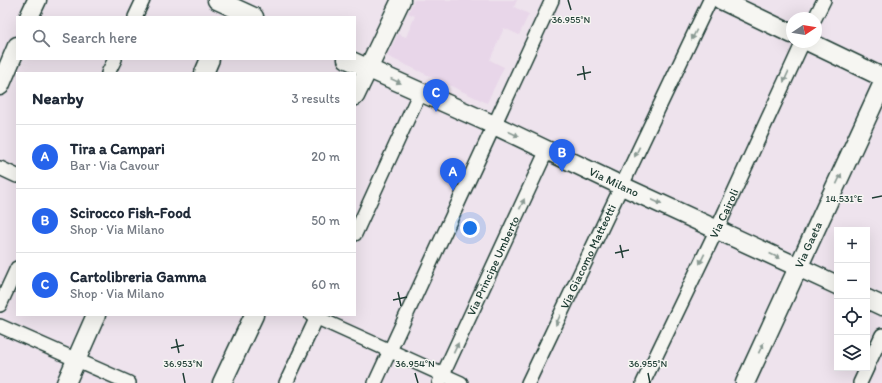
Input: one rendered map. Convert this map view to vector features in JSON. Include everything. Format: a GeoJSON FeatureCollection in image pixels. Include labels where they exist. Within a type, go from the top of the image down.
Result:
{"type":"FeatureCollection","features":[{"type":"Feature","properties":{"kind":"street"},"geometry":{"type":"LineString","coordinates":[[29,16],[36,0]]}},
{"type":"Feature","properties":{"kind":"street"},"geometry":{"type":"LineString","coordinates":[[135,16],[143,0]]}},
{"type":"Feature","properties":{"kind":"street"},"geometry":{"type":"LineString","coordinates":[[217,0],[252,16]]}},
{"type":"Feature","properties":{"kind":"street"},"geometry":{"type":"LineString","coordinates":[[356,94],[401,0]]}},
{"type":"Feature","properties":{"kind":"street"},"geometry":{"type":"LineString","coordinates":[[375,383],[552,0]]}},
{"type":"Feature","properties":{"kind":"street","name":"Via Giacomo Matteotti"},"geometry":{"type":"LineString","coordinates":[[528,383],[710,0]]}},
{"type":"Feature","properties":{"kind":"street"},"geometry":{"type":"LineString","coordinates":[[721,0],[786,31]]}},
{"type":"Feature","properties":{"kind":"street"},"geometry":{"type":"LineString","coordinates":[[818,12],[824,0]]}},
{"type":"Feature","properties":{"kind":"street"},"geometry":{"type":"LineString","coordinates":[[0,86],[16,48]]}},
{"type":"Feature","properties":{"kind":"street","name":"Via Cairoli"},"geometry":{"type":"LineString","coordinates":[[643,383],[717,229],[800,48]]}},
{"type":"Feature","properties":{"kind":"street"},"geometry":{"type":"LineString","coordinates":[[822,48],[882,77]]}},
{"type":"Feature","properties":{"kind":"street"},"geometry":{"type":"LineString","coordinates":[[108,72],[114,60]]}},
{"type":"Feature","properties":{"kind":"street"},"geometry":{"type":"LineString","coordinates":[[204,72],[210,60]]}},
{"type":"Feature","properties":{"kind":"street","name":"Via Milano"},"geometry":{"type":"LineString","coordinates":[[350,60],[494,125],[834,284]]}},
{"type":"Feature","properties":{"kind":"street","name":"Via Gaeta"},"geometry":{"type":"LineString","coordinates":[[745,383],[882,85]]}},
{"type":"Feature","properties":{"kind":"street"},"geometry":{"type":"LineString","coordinates":[[356,232],[420,92]]}},
{"type":"Feature","properties":{"kind":"street","name":"Via Principe Umberto"},"geometry":{"type":"LineString","coordinates":[[441,379],[547,150]]}},
{"type":"Feature","properties":{"kind":"street"},"geometry":{"type":"LineString","coordinates":[[0,168],[16,176]]}},
{"type":"Feature","properties":{"kind":"street"},"geometry":{"type":"LineString","coordinates":[[0,305],[16,270]]}},
{"type":"Feature","properties":{"kind":"street"},"geometry":{"type":"LineString","coordinates":[[870,300],[882,306]]}},
{"type":"Feature","properties":{"kind":"street"},"geometry":{"type":"LineString","coordinates":[[66,383],[96,316]]}},
{"type":"Feature","properties":{"kind":"street"},"geometry":{"type":"LineString","coordinates":[[222,383],[254,316]]}},
{"type":"Feature","properties":{"kind":"street"},"geometry":{"type":"LineString","coordinates":[[286,383],[315,316],[390,350],[441,379],[461,383]]}},
{"type":"Feature","properties":{"kind":"street"},"geometry":{"type":"LineString","coordinates":[[0,326],[129,383]]}},
{"type":"Feature","properties":{"kind":"street"},"geometry":{"type":"LineString","coordinates":[[870,361],[882,335]]}},
{"type":"Feature","properties":{"kind":"street"},"geometry":{"type":"LineString","coordinates":[[860,383],[866,371]]}},
{"type":"Feature","properties":{"kind":"shaded area"},"geometry":{"type":"Polygon","coordinates":[[[414,0],[517,0],[514,7],[529,14],[519,35],[504,28],[490,60],[504,67],[487,103],[387,56],[398,34],[406,37],[415,16],[408,13],[414,0]]]}},
{"type":"Feature","properties":{"kind":"place","name":"Cartolibreria Gamma"},"geometry":{"type":"Point","coordinates":[436,112]}},
{"type":"Feature","properties":{"kind":"place","name":"Scirocco Fish-Food"},"geometry":{"type":"Point","coordinates":[562,172]}},
{"type":"Feature","properties":{"kind":"place","name":"Tira a Campari"},"geometry":{"type":"Point","coordinates":[453,191]}}]}
